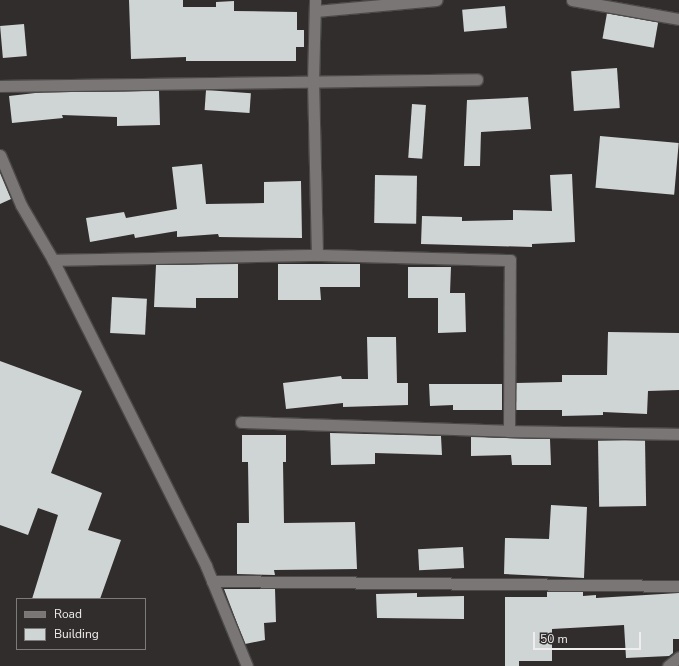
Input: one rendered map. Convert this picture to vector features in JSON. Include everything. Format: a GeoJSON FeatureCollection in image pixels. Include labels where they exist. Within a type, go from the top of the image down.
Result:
{"type":"FeatureCollection","features":[{"type":"Feature","properties":{"kind":"street"},"geometry":{"type":"LineString","coordinates":[[317,255],[313,82],[316,6],[437,0]]}},
{"type":"Feature","properties":{"kind":"street"},"geometry":{"type":"LineString","coordinates":[[572,0],[679,19]]}},
{"type":"Feature","properties":{"kind":"street"},"geometry":{"type":"LineString","coordinates":[[0,86],[477,79]]}},
{"type":"Feature","properties":{"kind":"street"},"geometry":{"type":"LineString","coordinates":[[0,155],[21,205],[53,260],[212,582],[247,666]]}},
{"type":"Feature","properties":{"kind":"street"},"geometry":{"type":"LineString","coordinates":[[53,260],[317,255],[510,260],[509,431]]}},
{"type":"Feature","properties":{"kind":"street"},"geometry":{"type":"LineString","coordinates":[[241,422],[509,431],[679,434]]}},
{"type":"Feature","properties":{"kind":"street"},"geometry":{"type":"LineString","coordinates":[[212,582],[679,586]]}},
{"type":"Feature","properties":{"kind":"street"},"geometry":{"type":"LineString","coordinates":[[668,666],[679,657]]}},
{"type":"Feature","properties":{"kind":"building"},"geometry":{"type":"Polygon","coordinates":[[[129,0],[183,0],[183,7],[216,7],[216,2],[234,1],[234,11],[297,12],[297,30],[304,30],[304,47],[296,47],[296,61],[186,61],[186,57],[131,59],[129,0]]]}},
{"type":"Feature","properties":{"kind":"building"},"geometry":{"type":"Polygon","coordinates":[[[505,6],[507,28],[464,32],[462,10],[505,6]]]}},
{"type":"Feature","properties":{"kind":"building"},"geometry":{"type":"Polygon","coordinates":[[[607,13],[658,22],[654,48],[602,39],[607,13]]]}},
{"type":"Feature","properties":{"kind":"building"},"geometry":{"type":"Polygon","coordinates":[[[24,24],[27,56],[3,58],[0,26],[24,24]]]}},
{"type":"Feature","properties":{"kind":"building"},"geometry":{"type":"Polygon","coordinates":[[[617,68],[620,108],[574,111],[571,71],[617,68]]]}},
{"type":"Feature","properties":{"kind":"building"},"geometry":{"type":"Polygon","coordinates":[[[206,90],[251,93],[249,113],[205,110],[206,90]]]}},
{"type":"Feature","properties":{"kind":"building"},"geometry":{"type":"Polygon","coordinates":[[[159,91],[160,125],[117,126],[117,117],[62,115],[63,118],[12,123],[9,96],[44,92],[159,91]]]}},
{"type":"Feature","properties":{"kind":"building"},"geometry":{"type":"Polygon","coordinates":[[[528,97],[531,129],[481,132],[480,166],[464,166],[467,100],[528,97]]]}},
{"type":"Feature","properties":{"kind":"building"},"geometry":{"type":"Polygon","coordinates":[[[412,104],[426,105],[422,159],[408,158],[412,104]]]}},
{"type":"Feature","properties":{"kind":"building"},"geometry":{"type":"Polygon","coordinates":[[[600,136],[679,143],[674,195],[595,188],[600,136]]]}},
{"type":"Feature","properties":{"kind":"building"},"geometry":{"type":"Polygon","coordinates":[[[202,164],[206,204],[264,203],[264,182],[301,181],[302,238],[219,237],[218,234],[177,237],[177,231],[135,238],[134,234],[90,242],[86,218],[124,212],[126,218],[177,209],[172,167],[202,164]]]}},
{"type":"Feature","properties":{"kind":"building"},"geometry":{"type":"Polygon","coordinates":[[[0,173],[11,199],[0,204],[0,173]]]}},
{"type":"Feature","properties":{"kind":"building"},"geometry":{"type":"Polygon","coordinates":[[[572,174],[575,242],[532,244],[532,247],[421,244],[422,216],[462,217],[462,221],[513,220],[513,210],[552,211],[550,175],[572,174]]]}},
{"type":"Feature","properties":{"kind":"building"},"geometry":{"type":"Polygon","coordinates":[[[375,175],[417,176],[416,224],[374,223],[375,175]]]}},
{"type":"Feature","properties":{"kind":"building"},"geometry":{"type":"Polygon","coordinates":[[[238,264],[238,298],[196,298],[196,308],[154,307],[156,265],[238,264]]]}},
{"type":"Feature","properties":{"kind":"building"},"geometry":{"type":"Polygon","coordinates":[[[278,264],[360,264],[360,287],[320,287],[321,300],[278,300],[278,264]]]}},
{"type":"Feature","properties":{"kind":"building"},"geometry":{"type":"Polygon","coordinates":[[[408,267],[451,267],[450,293],[465,293],[466,332],[438,333],[438,298],[408,298],[408,267]]]}},
{"type":"Feature","properties":{"kind":"building"},"geometry":{"type":"Polygon","coordinates":[[[112,297],[147,299],[145,335],[110,333],[112,297]]]}},
{"type":"Feature","properties":{"kind":"building"},"geometry":{"type":"Polygon","coordinates":[[[608,332],[679,333],[679,390],[648,391],[647,414],[603,412],[603,415],[562,416],[562,410],[516,410],[516,383],[562,382],[562,375],[607,375],[608,332]]]}},
{"type":"Feature","properties":{"kind":"building"},"geometry":{"type":"Polygon","coordinates":[[[367,337],[396,337],[397,383],[408,383],[408,405],[343,407],[343,403],[286,409],[283,383],[341,376],[342,379],[368,379],[367,337]]]}},
{"type":"Feature","properties":{"kind":"building"},"geometry":{"type":"Polygon","coordinates":[[[0,361],[82,391],[51,473],[102,493],[88,530],[121,540],[100,598],[32,598],[58,515],[38,508],[28,535],[0,525],[0,361]]]}},
{"type":"Feature","properties":{"kind":"building"},"geometry":{"type":"Polygon","coordinates":[[[429,384],[502,384],[502,410],[453,410],[453,405],[430,406],[429,384]]]}},
{"type":"Feature","properties":{"kind":"building"},"geometry":{"type":"Polygon","coordinates":[[[330,433],[441,436],[442,455],[375,453],[375,464],[331,465],[330,433]]]}},
{"type":"Feature","properties":{"kind":"building"},"geometry":{"type":"Polygon","coordinates":[[[242,435],[286,435],[286,462],[283,462],[284,523],[355,522],[357,569],[274,570],[275,575],[237,574],[237,523],[249,523],[248,462],[242,462],[242,435]]]}},
{"type":"Feature","properties":{"kind":"building"},"geometry":{"type":"Polygon","coordinates":[[[471,437],[550,439],[551,465],[512,465],[511,455],[471,456],[471,437]]]}},
{"type":"Feature","properties":{"kind":"building"},"geometry":{"type":"Polygon","coordinates":[[[645,440],[646,506],[599,507],[598,441],[645,440]]]}},
{"type":"Feature","properties":{"kind":"building"},"geometry":{"type":"Polygon","coordinates":[[[551,505],[587,507],[584,578],[504,574],[505,538],[549,539],[551,505]]]}},
{"type":"Feature","properties":{"kind":"building"},"geometry":{"type":"Polygon","coordinates":[[[463,547],[464,568],[419,570],[418,549],[463,547]]]}},
{"type":"Feature","properties":{"kind":"building"},"geometry":{"type":"Polygon","coordinates":[[[224,589],[275,589],[276,622],[264,623],[265,640],[245,644],[224,589]]]}},
{"type":"Feature","properties":{"kind":"building"},"geometry":{"type":"Polygon","coordinates":[[[547,592],[583,592],[583,596],[596,595],[596,598],[679,593],[679,639],[673,639],[673,653],[669,656],[626,658],[624,625],[552,629],[552,661],[519,661],[519,666],[505,666],[505,597],[547,597],[547,592]]]}},
{"type":"Feature","properties":{"kind":"building"},"geometry":{"type":"Polygon","coordinates":[[[417,593],[417,597],[464,596],[464,619],[377,618],[376,594],[417,593]]]}}]}
